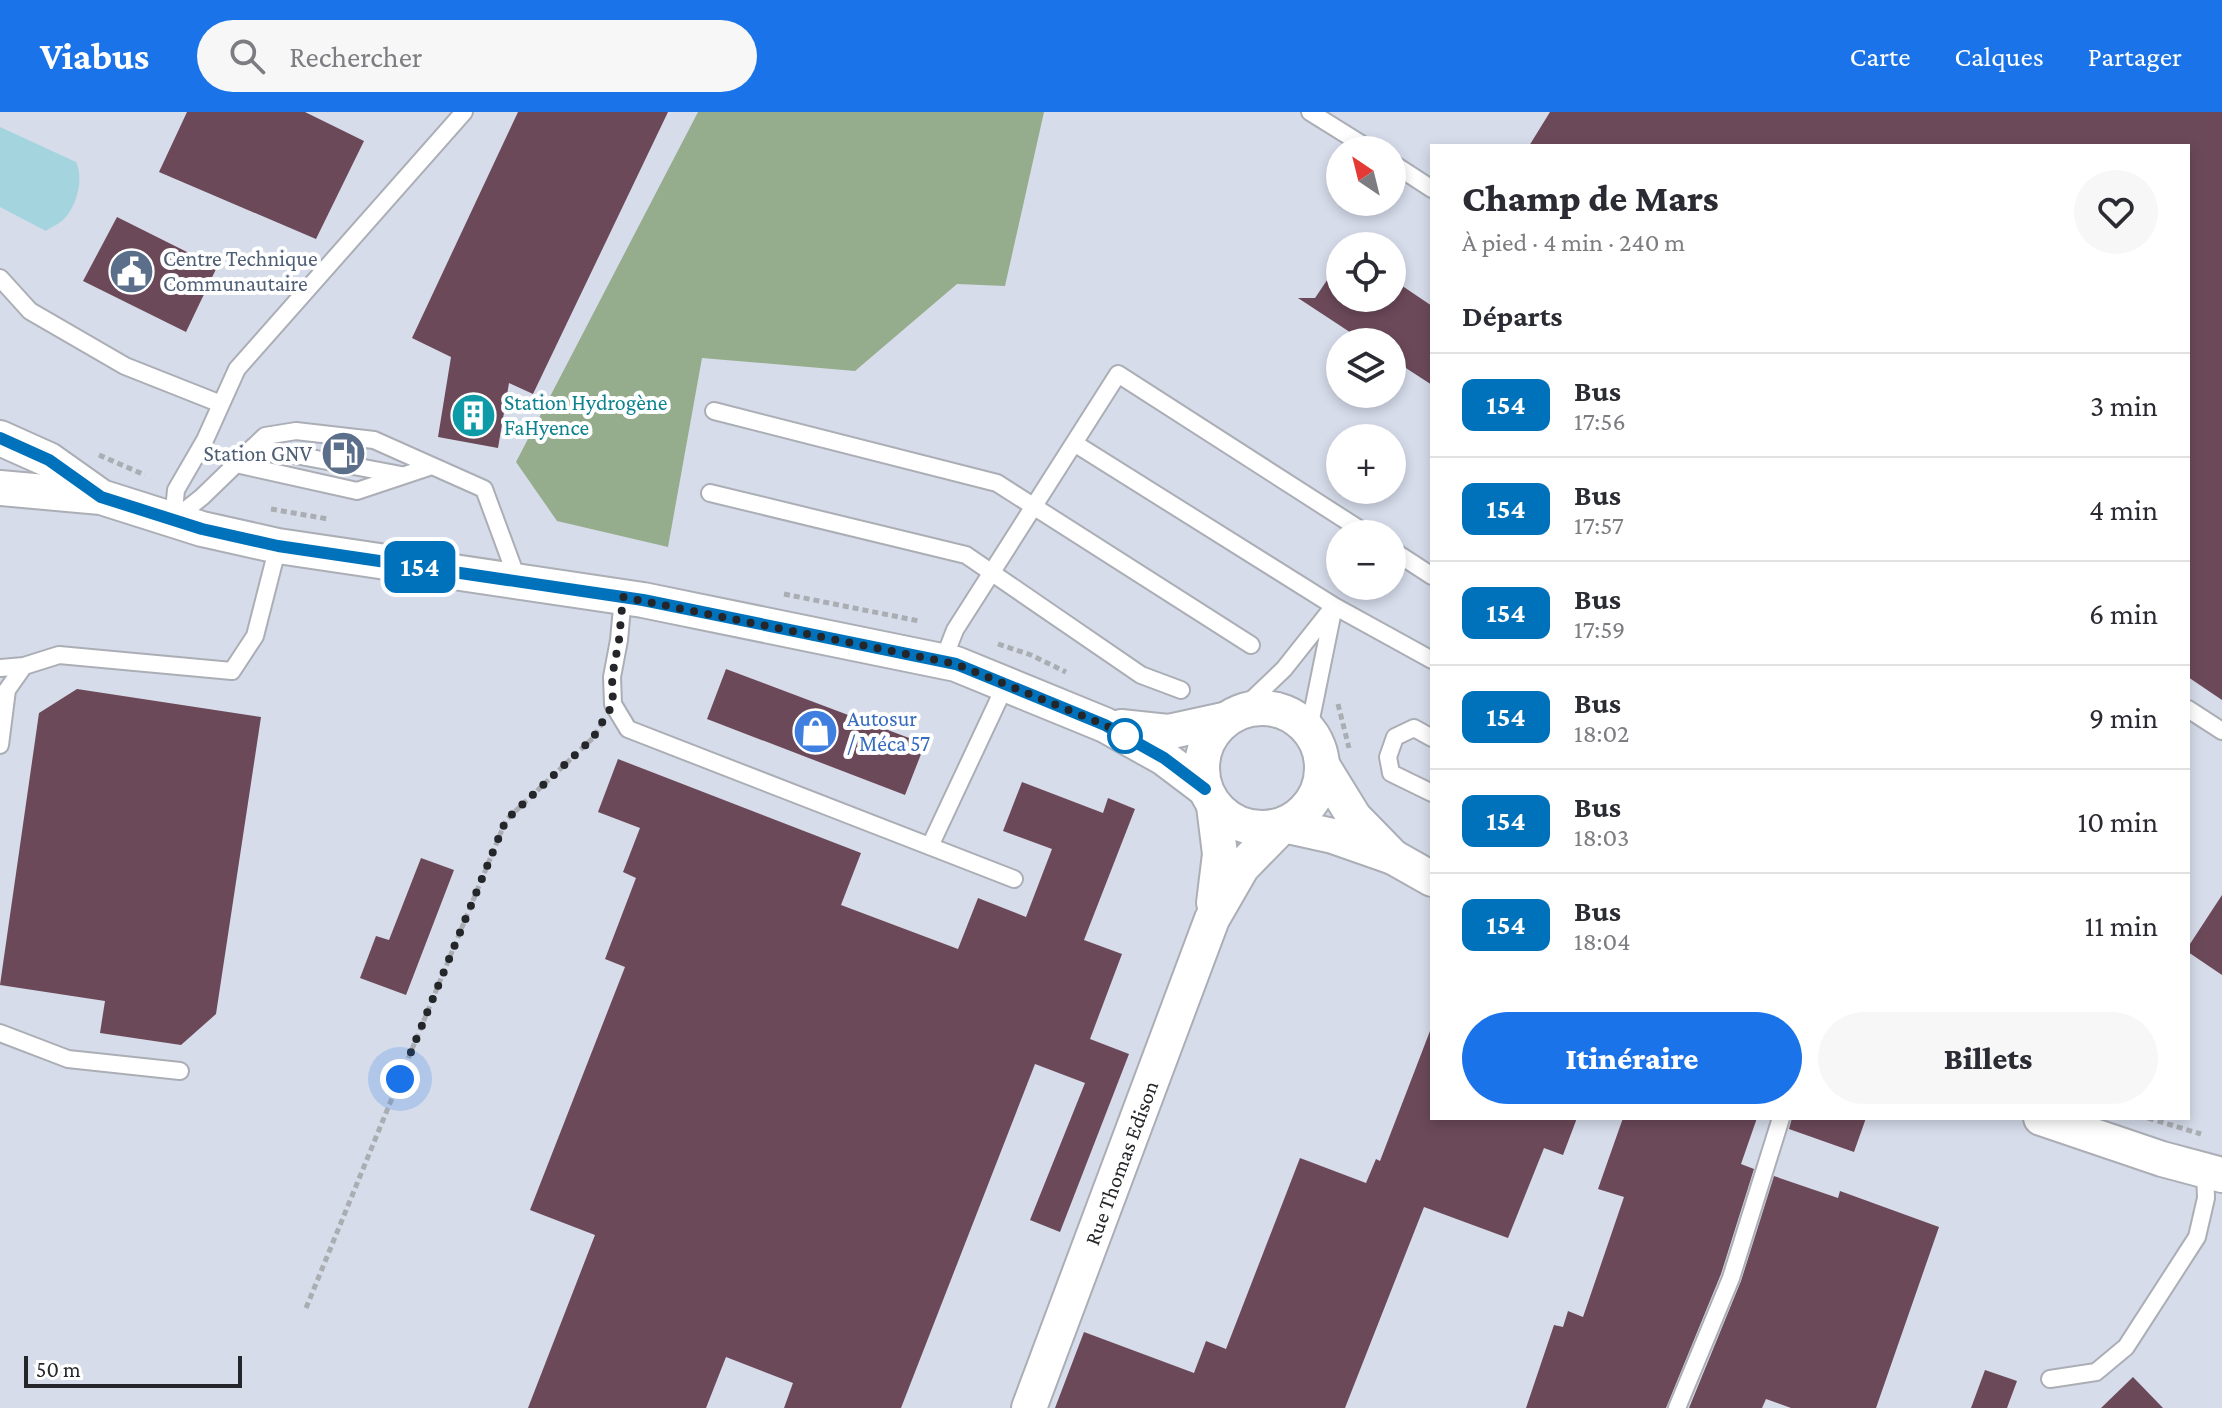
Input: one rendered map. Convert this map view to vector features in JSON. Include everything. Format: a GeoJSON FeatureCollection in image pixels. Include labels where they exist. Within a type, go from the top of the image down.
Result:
{"type":"FeatureCollection","features":[{"type":"Feature","properties":{"kind":"street"},"geometry":{"type":"LineString","coordinates":[[0,438],[49,460],[101,497]]}},
{"type":"Feature","properties":{"kind":"street"},"geometry":{"type":"LineString","coordinates":[[0,488],[101,497],[173,520],[278,546],[623,597],[943,661],[1105,725],[1164,758],[1228,819],[1245,827],[1264,829],[1283,825],[1299,816],[1312,802],[1320,784],[1322,765],[1318,746],[1309,729],[1294,716],[1276,709],[1258,707],[1168,732],[1105,725]]}},
{"type":"Feature","properties":{"kind":"street"},"geometry":{"type":"LineString","coordinates":[[1209,798],[1201,770],[1203,751],[1211,734],[1231,716]]}},
{"type":"Feature","properties":{"kind":"street"},"geometry":{"type":"LineString","coordinates":[[1322,765],[1354,817],[1393,857]]}},
{"type":"Feature","properties":{"kind":"street","name":"Rue Thomas Edison"},"geometry":{"type":"LineString","coordinates":[[1209,798],[1220,854],[1212,919]]}},
{"type":"Feature","properties":{"kind":"street"},"geometry":{"type":"LineString","coordinates":[[1283,825],[1333,836],[1393,857],[1430,878]]}},
{"type":"Feature","properties":{"kind":"street","name":"Rue Thomas Edison"},"geometry":{"type":"LineString","coordinates":[[1029,1408],[1212,919],[1242,867],[1283,825]]}},
{"type":"Feature","properties":{"kind":"street"},"geometry":{"type":"LineString","coordinates":[[2047,1120],[2214,1173]]}},
{"type":"Feature","properties":{"kind":"lane"},"geometry":{"type":"LineString","coordinates":[[173,520],[176,490],[205,440],[237,369],[464,112]]}},
{"type":"Feature","properties":{"kind":"lane"},"geometry":{"type":"LineString","coordinates":[[1310,112],[1349,136]]}},
{"type":"Feature","properties":{"kind":"lane"},"geometry":{"type":"LineString","coordinates":[[1406,172],[1430,188]]}},
{"type":"Feature","properties":{"kind":"lane"},"geometry":{"type":"LineString","coordinates":[[0,278],[30,311],[125,366],[221,404]]}},
{"type":"Feature","properties":{"kind":"lane"},"geometry":{"type":"LineString","coordinates":[[943,661],[955,630],[1118,374],[1345,520]]}},
{"type":"Feature","properties":{"kind":"lane"},"geometry":{"type":"LineString","coordinates":[[714,411],[997,483],[1251,645]]}},
{"type":"Feature","properties":{"kind":"lane"},"geometry":{"type":"LineString","coordinates":[[173,520],[202,497],[265,436],[296,431],[374,440],[484,489],[518,581]]}},
{"type":"Feature","properties":{"kind":"lane"},"geometry":{"type":"LineString","coordinates":[[1074,443],[1334,606],[1430,659]]}},
{"type":"Feature","properties":{"kind":"lane"},"geometry":{"type":"LineString","coordinates":[[253,447],[402,475]]}},
{"type":"Feature","properties":{"kind":"lane"},"geometry":{"type":"LineString","coordinates":[[236,464],[357,491],[432,466]]}},
{"type":"Feature","properties":{"kind":"lane"},"geometry":{"type":"LineString","coordinates":[[710,493],[966,555],[1141,675],[1181,690]]}},
{"type":"Feature","properties":{"kind":"lane"},"geometry":{"type":"LineString","coordinates":[[0,668],[24,666],[59,655],[232,671],[255,636],[278,546]]}},
{"type":"Feature","properties":{"kind":"lane"},"geometry":{"type":"LineString","coordinates":[[1406,559],[1430,575]]}},
{"type":"Feature","properties":{"kind":"lane"},"geometry":{"type":"LineString","coordinates":[[623,597],[612,677],[613,704],[628,729],[1014,879]]}},
{"type":"Feature","properties":{"kind":"lane"},"geometry":{"type":"LineString","coordinates":[[1231,716],[1284,669],[1334,606]]}},
{"type":"Feature","properties":{"kind":"lane"},"geometry":{"type":"LineString","coordinates":[[1309,729],[1334,606]]}},
{"type":"Feature","properties":{"kind":"lane"},"geometry":{"type":"LineString","coordinates":[[0,745],[7,690],[24,666]]}},
{"type":"Feature","properties":{"kind":"lane"},"geometry":{"type":"LineString","coordinates":[[930,846],[1006,684]]}},
{"type":"Feature","properties":{"kind":"lane"},"geometry":{"type":"LineString","coordinates":[[2190,710],[2222,731]]}},
{"type":"Feature","properties":{"kind":"lane"},"geometry":{"type":"LineString","coordinates":[[1430,737],[1414,728],[1395,737],[1388,757],[1391,773],[1430,792]]}},
{"type":"Feature","properties":{"kind":"lane"},"geometry":{"type":"LineString","coordinates":[[0,1033],[68,1059],[180,1071]]}},
{"type":"Feature","properties":{"kind":"lane"},"geometry":{"type":"LineString","coordinates":[[1677,1408],[1731,1278],[1780,1120]]}},
{"type":"Feature","properties":{"kind":"lane"},"geometry":{"type":"LineString","coordinates":[[2050,1379],[2096,1372],[2126,1347],[2197,1237],[2214,1173]]}},
{"type":"Feature","properties":{"kind":"path"},"geometry":{"type":"LineString","coordinates":[[306,1308],[506,820],[593,738],[613,704]]}},
{"type":"Feature","properties":{"kind":"path"},"geometry":{"type":"LineString","coordinates":[[2155,1120],[2215,1138]]}},
{"type":"Feature","properties":{"kind":"shaded area"},"geometry":{"type":"Polygon","coordinates":[[[0,112],[2222,112],[2222,1408],[0,1408],[0,112]]]}},
{"type":"Feature","properties":{"kind":"green space"},"geometry":{"type":"Polygon","coordinates":[[[698,112],[1044,112],[1005,286],[957,284],[855,371],[702,358],[668,547],[557,521],[516,462],[698,112]]]}},
{"type":"Feature","properties":{"kind":"water"},"geometry":{"type":"Polygon","coordinates":[[[0,127],[76,162],[79,184],[72,207],[64,219],[46,231],[0,207],[0,127]]]}},
{"type":"Feature","properties":{"kind":"building"},"geometry":{"type":"Polygon","coordinates":[[[187,112],[305,112],[364,141],[316,239],[159,172],[187,112]]]}},
{"type":"Feature","properties":{"kind":"building"},"geometry":{"type":"Polygon","coordinates":[[[518,112],[668,112],[533,394],[509,383],[498,448],[438,437],[451,357],[412,338],[518,112]]]}},
{"type":"Feature","properties":{"kind":"building"},"geometry":{"type":"Polygon","coordinates":[[[1550,112],[2222,112],[2222,700],[2190,678],[2190,144],[1530,144],[1550,112]]]}},
{"type":"Feature","properties":{"kind":"building"},"geometry":{"type":"Polygon","coordinates":[[[117,217],[217,267],[186,332],[83,281],[117,217]]]}},
{"type":"Feature","properties":{"kind":"building"},"geometry":{"type":"Polygon","coordinates":[[[1326,282],[1326,312],[1406,312],[1406,288],[1430,305],[1430,384],[1406,368],[1406,328],[1344,328],[1298,298],[1315,298],[1326,282]]]}},
{"type":"Feature","properties":{"kind":"building","name":"Autosur / Méca 57"},"geometry":{"type":"Polygon","coordinates":[[[726,669],[925,744],[905,795],[707,719],[726,669]]]}},
{"type":"Feature","properties":{"kind":"building"},"geometry":{"type":"Polygon","coordinates":[[[77,689],[261,717],[216,1014],[181,1045],[100,1033],[105,1001],[0,985],[39,713],[77,689]]]}},
{"type":"Feature","properties":{"kind":"building"},"geometry":{"type":"Polygon","coordinates":[[[618,759],[861,853],[841,905],[958,949],[978,898],[1026,917],[1052,849],[1003,831],[1022,782],[1103,813],[1108,798],[1135,809],[1084,940],[1122,954],[1090,1039],[1129,1054],[1060,1232],[1030,1220],[1085,1083],[1035,1064],[901,1408],[784,1408],[793,1383],[726,1357],[706,1408],[528,1408],[595,1235],[530,1210],[625,967],[605,959],[636,878],[623,872],[640,828],[598,812],[618,759]]]}},
{"type":"Feature","properties":{"kind":"building"},"geometry":{"type":"Polygon","coordinates":[[[421,858],[454,870],[406,995],[360,978],[376,936],[389,940],[421,858]]]}},
{"type":"Feature","properties":{"kind":"building"},"geometry":{"type":"Polygon","coordinates":[[[2222,895],[2222,975],[2190,953],[2190,944],[2222,895]]]}},
{"type":"Feature","properties":{"kind":"building"},"geometry":{"type":"Polygon","coordinates":[[[1430,1031],[1430,1120],[1576,1120],[1563,1155],[1544,1148],[1508,1238],[1424,1207],[1345,1408],[1055,1408],[1084,1332],[1194,1373],[1206,1341],[1226,1349],[1300,1158],[1366,1183],[1376,1159],[1380,1161],[1430,1031]]]}},
{"type":"Feature","properties":{"kind":"building"},"geometry":{"type":"Polygon","coordinates":[[[1622,1120],[1756,1120],[1741,1164],[1754,1169],[1721,1274],[1666,1408],[1526,1408],[1554,1325],[1563,1327],[1568,1311],[1583,1317],[1624,1197],[1598,1189],[1622,1120]]]}},
{"type":"Feature","properties":{"kind":"building"},"geometry":{"type":"Polygon","coordinates":[[[1791,1120],[1865,1120],[1854,1152],[1789,1129],[1791,1120]]]}},
{"type":"Feature","properties":{"kind":"building"},"geometry":{"type":"Polygon","coordinates":[[[1774,1176],[1838,1198],[1840,1191],[1939,1227],[1876,1408],[1791,1408],[1766,1399],[1762,1408],[1689,1408],[1741,1281],[1774,1176]]]}},
{"type":"Feature","properties":{"kind":"building"},"geometry":{"type":"Polygon","coordinates":[[[1985,1370],[2017,1381],[2007,1408],[1971,1408],[1985,1370]]]}},
{"type":"Feature","properties":{"kind":"building"},"geometry":{"type":"Polygon","coordinates":[[[2133,1377],[2163,1408],[2101,1408],[2133,1377]]]}},
{"type":"Feature","properties":{"kind":"bus line","name":"154"},"geometry":{"type":"LineString","coordinates":[[0,438],[49,460],[101,497],[202,529],[278,546],[643,600],[956,664],[1105,725],[1164,758],[1205,789]]}},
{"type":"Feature","properties":{"kind":"place","name":"Centre Technique Communautaire"},"geometry":{"type":"Point","coordinates":[132,271]}},
{"type":"Feature","properties":{"kind":"place","name":"Station Hydrogène FaHyence"},"geometry":{"type":"Point","coordinates":[473,415]}},
{"type":"Feature","properties":{"kind":"place","name":"Station GNV"},"geometry":{"type":"Point","coordinates":[343,453]}},
{"type":"Feature","properties":{"kind":"place","name":"Autosur / Méca 57"},"geometry":{"type":"Point","coordinates":[816,731]}},
{"type":"Feature","properties":{"kind":"route"},"geometry":{"type":"LineString","coordinates":[[400,1079],[506,820],[547,778],[593,738],[613,704],[612,677],[623,597],[956,664],[1125,736]]}}]}
